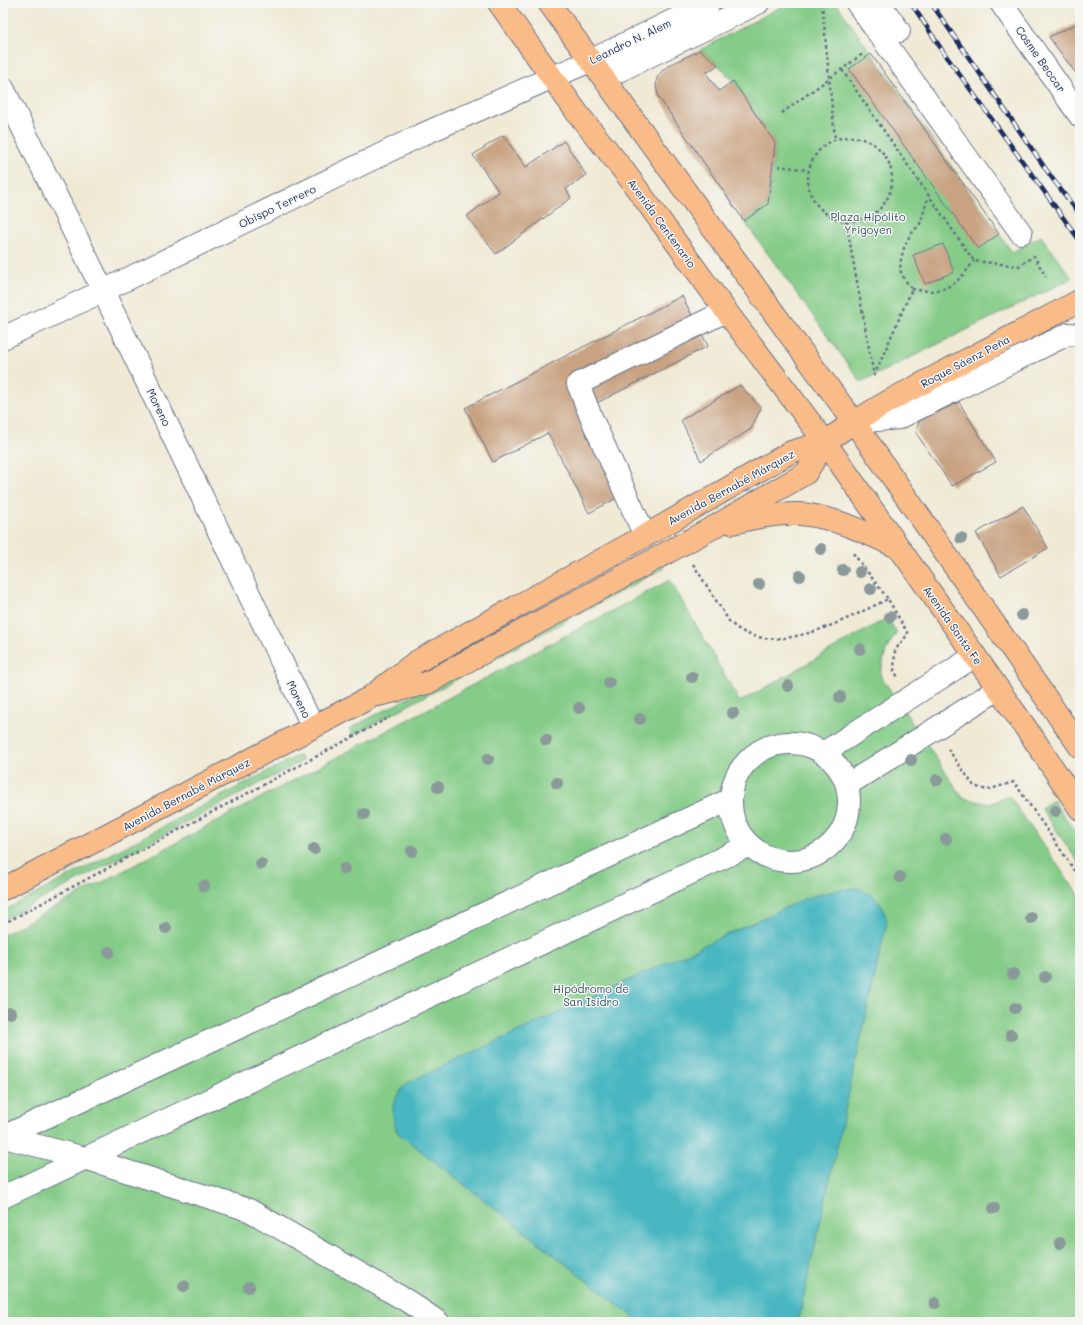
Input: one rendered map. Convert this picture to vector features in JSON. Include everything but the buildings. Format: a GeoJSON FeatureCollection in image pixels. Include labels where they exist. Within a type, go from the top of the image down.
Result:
{"type":"FeatureCollection","features":[{"type":"Feature","properties":{"kind":"main road","name":"Avenida Centenario"},"geometry":{"type":"LineString","coordinates":[[499,3],[578,114],[624,172],[825,442]]}},
{"type":"Feature","properties":{"kind":"main road"},"geometry":{"type":"LineString","coordinates":[[549,3],[854,422],[1076,734]]}},
{"type":"Feature","properties":{"kind":"main road","name":"Roque Sáenz Peña"},"geometry":{"type":"LineString","coordinates":[[825,442],[889,401],[1078,302]]}},
{"type":"Feature","properties":{"kind":"main road","name":"Avenida Bernabé Márquez"},"geometry":{"type":"LineString","coordinates":[[369,698],[427,684],[714,527],[806,473],[825,442]]}},
{"type":"Feature","properties":{"kind":"main road","name":"Avenida Bernabé Márquez"},"geometry":{"type":"LineString","coordinates":[[3,889],[369,698],[416,662],[645,536],[791,452],[825,442]]}},
{"type":"Feature","properties":{"kind":"main road","name":"Avenida Santa Fe"},"geometry":{"type":"LineString","coordinates":[[825,442],[1080,809]]}},
{"type":"Feature","properties":{"kind":"main road"},"geometry":{"type":"LineString","coordinates":[[714,527],[769,515],[800,514],[835,520],[899,548]]}},
{"type":"Feature","properties":{"kind":"street","name":"Leandro N. Alem"},"geometry":{"type":"LineString","coordinates":[[552,78],[598,69],[708,3]]}},
{"type":"Feature","properties":{"kind":"street"},"geometry":{"type":"LineString","coordinates":[[598,69],[758,3]]}},
{"type":"Feature","properties":{"kind":"street"},"geometry":{"type":"LineString","coordinates":[[857,3],[1021,233]]}},
{"type":"Feature","properties":{"kind":"street"},"geometry":{"type":"LineString","coordinates":[[879,3],[899,31]]}},
{"type":"Feature","properties":{"kind":"street","name":"Cosme Beccar"},"geometry":{"type":"LineString","coordinates":[[1002,3],[1080,116]]}},
{"type":"Feature","properties":{"kind":"street","name":"Obispo Terrero"},"geometry":{"type":"LineString","coordinates":[[3,338],[103,292],[421,135],[552,78]]}},
{"type":"Feature","properties":{"kind":"street","name":"Moreno"},"geometry":{"type":"LineString","coordinates":[[3,88],[313,727]]}},
{"type":"Feature","properties":{"kind":"street"},"geometry":{"type":"LineString","coordinates":[[645,536],[594,424],[578,384],[726,311]]}},
{"type":"Feature","properties":{"kind":"street","name":"Roque Sáenz Peña"},"geometry":{"type":"LineString","coordinates":[[854,422],[899,418],[1068,334],[1080,335]]}},
{"type":"Feature","properties":{"kind":"street"},"geometry":{"type":"LineString","coordinates":[[823,753],[975,656]]}},
{"type":"Feature","properties":{"kind":"street"},"geometry":{"type":"LineString","coordinates":[[847,784],[998,689]]}},
{"type":"Feature","properties":{"kind":"street"},"geometry":{"type":"LineString","coordinates":[[781,744],[803,744],[823,753],[838,766],[847,784],[849,806],[843,827],[830,845],[812,857],[790,861],[768,857],[750,845],[736,828],[731,799],[733,784],[743,765],[760,751],[781,744]]}},
{"type":"Feature","properties":{"kind":"street"},"geometry":{"type":"LineString","coordinates":[[3,1137],[731,799]]}},
{"type":"Feature","properties":{"kind":"street"},"geometry":{"type":"LineString","coordinates":[[3,1197],[750,845]]}},
{"type":"Feature","properties":{"kind":"street"},"geometry":{"type":"LineString","coordinates":[[3,1137],[85,1158],[249,1210],[409,1302],[438,1322]]}},
{"type":"Feature","properties":{"kind":"path"},"geometry":{"type":"LineString","coordinates":[[822,3],[835,139]]}},
{"type":"Feature","properties":{"kind":"path"},"geometry":{"type":"LineString","coordinates":[[782,113],[868,50]]}},
{"type":"Feature","properties":{"kind":"path"},"geometry":{"type":"LineString","coordinates":[[842,70],[974,260],[1019,266],[1034,256],[1046,277]]}},
{"type":"Feature","properties":{"kind":"path"},"geometry":{"type":"LineString","coordinates":[[848,136],[862,138],[875,144],[885,154],[891,166],[893,180],[890,193],[883,205],[878,210],[872,215],[860,220],[846,221],[832,217],[820,209],[812,198],[808,184],[808,170],[814,157],[823,146],[835,139],[848,136]]}},
{"type":"Feature","properties":{"kind":"path"},"geometry":{"type":"LineString","coordinates":[[778,166],[808,170]]}},
{"type":"Feature","properties":{"kind":"path"},"geometry":{"type":"LineString","coordinates":[[929,195],[920,224],[910,235],[904,248],[900,270],[905,280],[912,289],[925,292],[933,291],[954,284],[961,279],[974,260]]}},
{"type":"Feature","properties":{"kind":"path"},"geometry":{"type":"LineString","coordinates":[[846,221],[874,376],[912,289]]}},
{"type":"Feature","properties":{"kind":"path"},"geometry":{"type":"LineString","coordinates":[[849,549],[888,599]]}},
{"type":"Feature","properties":{"kind":"path"},"geometry":{"type":"LineString","coordinates":[[3,924],[396,714]]}},
{"type":"Feature","properties":{"kind":"green space","name":"Plaza Hipólito Yrigoyen"},"geometry":{"type":"Polygon","coordinates":[[[788,3],[836,3],[1012,252],[1041,236],[1072,278],[861,382],[744,221],[768,204],[775,143],[733,81],[718,65],[700,50],[788,3]]]}},
{"type":"Feature","properties":{"kind":"green space"},"geometry":{"type":"Polygon","coordinates":[[[660,562],[664,568],[353,735],[349,729],[429,687],[660,562]]]}},
{"type":"Feature","properties":{"kind":"green space","name":"Hipódromo de San Isidro"},"geometry":{"type":"Polygon","coordinates":[[[670,580],[740,702],[887,618],[897,632],[886,650],[880,675],[963,798],[990,804],[1009,796],[1080,897],[1080,1322],[3,1322],[3,935],[670,580]]]}},
{"type":"Feature","properties":{"kind":"green space"},"geometry":{"type":"Polygon","coordinates":[[[299,755],[302,761],[3,920],[3,911],[299,755]]]}},
{"type":"Feature","properties":{"kind":"green space"},"geometry":{"type":"Polygon","coordinates":[[[1053,800],[1080,839],[1080,865],[1041,808],[1053,800]]]}},
{"type":"Feature","properties":{"kind":"water"},"geometry":{"type":"Polygon","coordinates":[[[857,888],[873,896],[880,903],[887,921],[798,1322],[640,1322],[397,1132],[393,1117],[393,1106],[398,1095],[407,1083],[806,898],[837,890],[857,888]]]}},
{"type":"Feature","properties":{"kind":"railway"},"geometry":{"type":"LineString","coordinates":[[911,3],[944,53],[1080,241]]}},
{"type":"Feature","properties":{"kind":"railway"},"geometry":{"type":"LineString","coordinates":[[931,3],[1052,178],[1080,215]]}}]}
